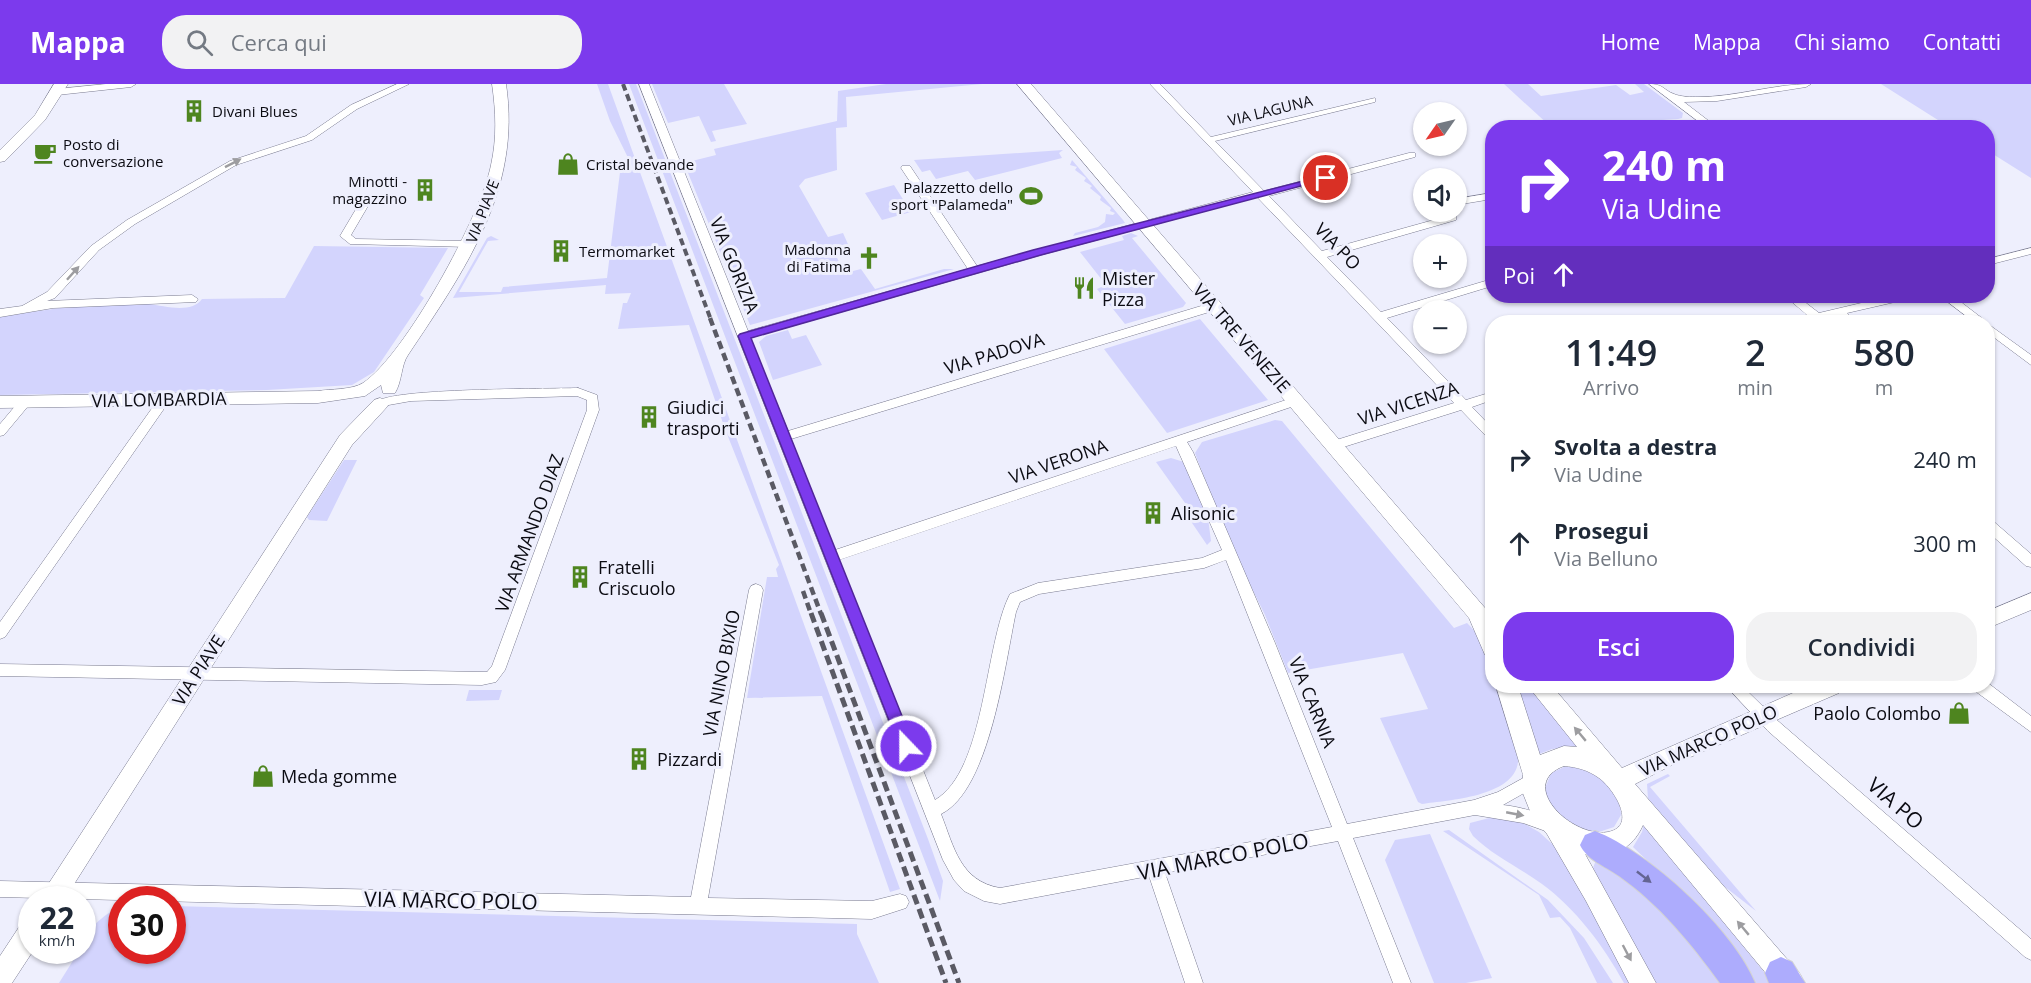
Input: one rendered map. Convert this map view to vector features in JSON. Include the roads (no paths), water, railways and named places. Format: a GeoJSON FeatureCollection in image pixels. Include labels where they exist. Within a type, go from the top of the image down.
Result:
{"type":"FeatureCollection","features":[{"type":"Feature","properties":{"kind":"highway"},"geometry":{"type":"LineString","coordinates":[[1595,845],[1636,870],[1667,897],[1693,924],[1739,983]]}},
{"type":"Feature","properties":{"kind":"street"},"geometry":{"type":"LineString","coordinates":[[0,158],[40,117],[59,88],[131,84]]}},
{"type":"Feature","properties":{"kind":"street"},"geometry":{"type":"LineString","coordinates":[[27,307],[51,295],[95,248],[131,222],[233,163],[309,138],[354,107],[404,84]]}},
{"type":"Feature","properties":{"kind":"street","name":"VIA PIAVE"},"geometry":{"type":"LineString","coordinates":[[346,440],[363,396],[400,355],[470,244],[488,200],[501,151],[505,118],[499,84]]}},
{"type":"Feature","properties":{"kind":"street","name":"VIA GORIZIA"},"geometry":{"type":"LineString","coordinates":[[644,84],[955,869],[973,888]]}},
{"type":"Feature","properties":{"kind":"street","name":"VIA TRE VENEZIE"},"geometry":{"type":"LineString","coordinates":[[1024,84],[1485,621]]}},
{"type":"Feature","properties":{"kind":"street","name":"VIA PO"},"geometry":{"type":"LineString","coordinates":[[1155,84],[1485,428]]}},
{"type":"Feature","properties":{"kind":"street"},"geometry":{"type":"LineString","coordinates":[[1654,84],[1703,120]]}},
{"type":"Feature","properties":{"kind":"street"},"geometry":{"type":"LineString","coordinates":[[1669,96],[1682,99],[1713,98],[1806,84]]}},
{"type":"Feature","properties":{"kind":"street"},"geometry":{"type":"LineString","coordinates":[[1693,113],[1694,107],[1713,98]]}},
{"type":"Feature","properties":{"kind":"street","name":"VIA LAGUNA"},"geometry":{"type":"LineString","coordinates":[[1209,140],[1372,100]]}},
{"type":"Feature","properties":{"kind":"street"},"geometry":{"type":"LineString","coordinates":[[744,336],[1144,224],[1412,156]]}},
{"type":"Feature","properties":{"kind":"street"},"geometry":{"type":"LineString","coordinates":[[906,168],[974,270]]}},
{"type":"Feature","properties":{"kind":"street"},"geometry":{"type":"LineString","coordinates":[[1467,200],[1485,197]]}},
{"type":"Feature","properties":{"kind":"street"},"geometry":{"type":"LineString","coordinates":[[363,206],[345,236],[354,243],[470,244]]}},
{"type":"Feature","properties":{"kind":"street"},"geometry":{"type":"LineString","coordinates":[[1320,255],[1438,222]]}},
{"type":"Feature","properties":{"kind":"street"},"geometry":{"type":"LineString","coordinates":[[1995,260],[2031,251]]}},
{"type":"Feature","properties":{"kind":"street"},"geometry":{"type":"LineString","coordinates":[[1379,317],[1485,284]]}},
{"type":"Feature","properties":{"kind":"street"},"geometry":{"type":"LineString","coordinates":[[0,313],[27,307],[192,299]]}},
{"type":"Feature","properties":{"kind":"street"},"geometry":{"type":"LineString","coordinates":[[1799,303],[1814,315]]}},
{"type":"Feature","properties":{"kind":"street"},"geometry":{"type":"LineString","coordinates":[[1825,315],[1875,303]]}},
{"type":"Feature","properties":{"kind":"street"},"geometry":{"type":"LineString","coordinates":[[1955,303],[1972,315]]}},
{"type":"Feature","properties":{"kind":"street","name":"VIA PADOVA"},"geometry":{"type":"LineString","coordinates":[[784,436],[1215,306]]}},
{"type":"Feature","properties":{"kind":"street"},"geometry":{"type":"LineString","coordinates":[[1838,312],[1842,315]]}},
{"type":"Feature","properties":{"kind":"street"},"geometry":{"type":"LineString","coordinates":[[1995,333],[2030,359]]}},
{"type":"Feature","properties":{"kind":"street","name":"VIA PIAVE"},"geometry":{"type":"LineString","coordinates":[[59,886],[346,440],[385,397],[400,355]]}},
{"type":"Feature","properties":{"kind":"street","name":"VIA ARMANDO DIAZ"},"geometry":{"type":"LineString","coordinates":[[197,673],[482,680],[491,677],[498,670],[582,443],[593,410],[593,398],[578,392],[385,397]]}},
{"type":"Feature","properties":{"kind":"street","name":"VIA LOMBARDIA"},"geometry":{"type":"LineString","coordinates":[[0,402],[363,396],[366,406],[385,397]]}},
{"type":"Feature","properties":{"kind":"street","name":"VIA VICENZA"},"geometry":{"type":"LineString","coordinates":[[1334,445],[1485,398]]}},
{"type":"Feature","properties":{"kind":"street"},"geometry":{"type":"LineString","coordinates":[[0,633],[164,400]]}},
{"type":"Feature","properties":{"kind":"street","name":"VIA VERONA"},"geometry":{"type":"LineString","coordinates":[[831,556],[1296,401]]}},
{"type":"Feature","properties":{"kind":"street"},"geometry":{"type":"LineString","coordinates":[[0,432],[25,402]]}},
{"type":"Feature","properties":{"kind":"street","name":"VIA CARNIA"},"geometry":{"type":"LineString","coordinates":[[1179,440],[1187,452],[1344,832],[1402,983]]}},
{"type":"Feature","properties":{"kind":"street"},"geometry":{"type":"LineString","coordinates":[[1995,531],[2031,562]]}},
{"type":"Feature","properties":{"kind":"street"},"geometry":{"type":"LineString","coordinates":[[932,810],[950,800],[962,783],[987,708],[1009,612],[1018,595],[1038,589],[1204,563],[1228,553]]}},
{"type":"Feature","properties":{"kind":"street","name":"VIA NINO BIXIO"},"geometry":{"type":"LineString","coordinates":[[698,906],[756,590]]}},
{"type":"Feature","properties":{"kind":"street","name":"VIA TRE VENEZIE"},"geometry":{"type":"LineString","coordinates":[[1461,592],[1485,636]]}},
{"type":"Feature","properties":{"kind":"street"},"geometry":{"type":"LineString","coordinates":[[1995,617],[2031,601]]}},
{"type":"Feature","properties":{"kind":"street"},"geometry":{"type":"LineString","coordinates":[[0,670],[197,673]]}},
{"type":"Feature","properties":{"kind":"street"},"geometry":{"type":"LineString","coordinates":[[1509,693],[1534,778],[1535,800],[1595,892],[1643,983]]}},
{"type":"Feature","properties":{"kind":"street"},"geometry":{"type":"LineString","coordinates":[[1545,693],[1787,980]]}},
{"type":"Feature","properties":{"kind":"street","name":"VIA PO"},"geometry":{"type":"LineString","coordinates":[[1741,693],[1762,716],[2031,951]]}},
{"type":"Feature","properties":{"kind":"street","name":"VIA MARCO POLO"},"geometry":{"type":"LineString","coordinates":[[1620,781],[1815,693]]}},
{"type":"Feature","properties":{"kind":"street"},"geometry":{"type":"LineString","coordinates":[[1989,693],[2031,725]]}},
{"type":"Feature","properties":{"kind":"street"},"geometry":{"type":"LineString","coordinates":[[1534,778],[1540,768],[1550,760],[1571,756],[1595,763],[1620,781],[1632,806],[1631,827],[1617,841],[1595,845],[1578,841],[1555,828]]}},
{"type":"Feature","properties":{"kind":"street","name":"VIA MARCO POLO"},"geometry":{"type":"LineString","coordinates":[[973,888],[982,893],[1000,896],[1474,808],[1503,796],[1534,778]]}},
{"type":"Feature","properties":{"kind":"street","name":"VIA MARCO POLO"},"geometry":{"type":"LineString","coordinates":[[1474,808],[1523,815],[1555,828]]}},
{"type":"Feature","properties":{"kind":"street"},"geometry":{"type":"LineString","coordinates":[[1155,869],[1194,983]]}},
{"type":"Feature","properties":{"kind":"street","name":"VIA MARCO POLO"},"geometry":{"type":"LineString","coordinates":[[0,888],[18,890]]}},
{"type":"Feature","properties":{"kind":"street","name":"VIA MARCO POLO"},"geometry":{"type":"LineString","coordinates":[[96,896],[872,910],[900,902]]}},
{"type":"Feature","properties":{"kind":"street"},"geometry":{"type":"LineString","coordinates":[[0,979],[18,951]]}},
{"type":"Feature","properties":{"kind":"railway"},"geometry":{"type":"LineString","coordinates":[[623,84],[711,320]]}},
{"type":"Feature","properties":{"kind":"railway"},"geometry":{"type":"LineString","coordinates":[[710,318],[821,614]]}},
{"type":"Feature","properties":{"kind":"railway"},"geometry":{"type":"LineString","coordinates":[[803,591],[811,614]]}},
{"type":"Feature","properties":{"kind":"railway"},"geometry":{"type":"LineString","coordinates":[[811,613],[946,983]]}},
{"type":"Feature","properties":{"kind":"railway"},"geometry":{"type":"LineString","coordinates":[[821,613],[959,983]]}},
{"type":"Feature","properties":{"kind":"place","name":"Divani Blues"},"geometry":{"type":"Point","coordinates":[194,111]}},
{"type":"Feature","properties":{"kind":"place","name":"Posto di conversazione"},"geometry":{"type":"Point","coordinates":[45,153]}},
{"type":"Feature","properties":{"kind":"place","name":"Cristal bevande"},"geometry":{"type":"Point","coordinates":[568,164]}},
{"type":"Feature","properties":{"kind":"place","name":"Minotti - magazzino"},"geometry":{"type":"Point","coordinates":[425,190]}},
{"type":"Feature","properties":{"kind":"place","name":"Palazzetto dello sport \"Palameda\""},"geometry":{"type":"Point","coordinates":[1031,196]}},
{"type":"Feature","properties":{"kind":"place","name":"Termomarket"},"geometry":{"type":"Point","coordinates":[561,251]}},
{"type":"Feature","properties":{"kind":"place","name":"Madonna di Fatima"},"geometry":{"type":"Point","coordinates":[869,258]}},
{"type":"Feature","properties":{"kind":"place","name":"Mister Pizza"},"geometry":{"type":"Point","coordinates":[1084,288]}},
{"type":"Feature","properties":{"kind":"place","name":"Giudici trasporti"},"geometry":{"type":"Point","coordinates":[649,417]}},
{"type":"Feature","properties":{"kind":"place","name":"Alisonic"},"geometry":{"type":"Point","coordinates":[1153,513]}},
{"type":"Feature","properties":{"kind":"place","name":"Fratelli Criscuolo"},"geometry":{"type":"Point","coordinates":[580,577]}},
{"type":"Feature","properties":{"kind":"place","name":"Paolo Colombo"},"geometry":{"type":"Point","coordinates":[1959,713]}},
{"type":"Feature","properties":{"kind":"place","name":"Pizzardi"},"geometry":{"type":"Point","coordinates":[639,759]}},
{"type":"Feature","properties":{"kind":"place","name":"Meda gomme"},"geometry":{"type":"Point","coordinates":[263,776]}}]}
